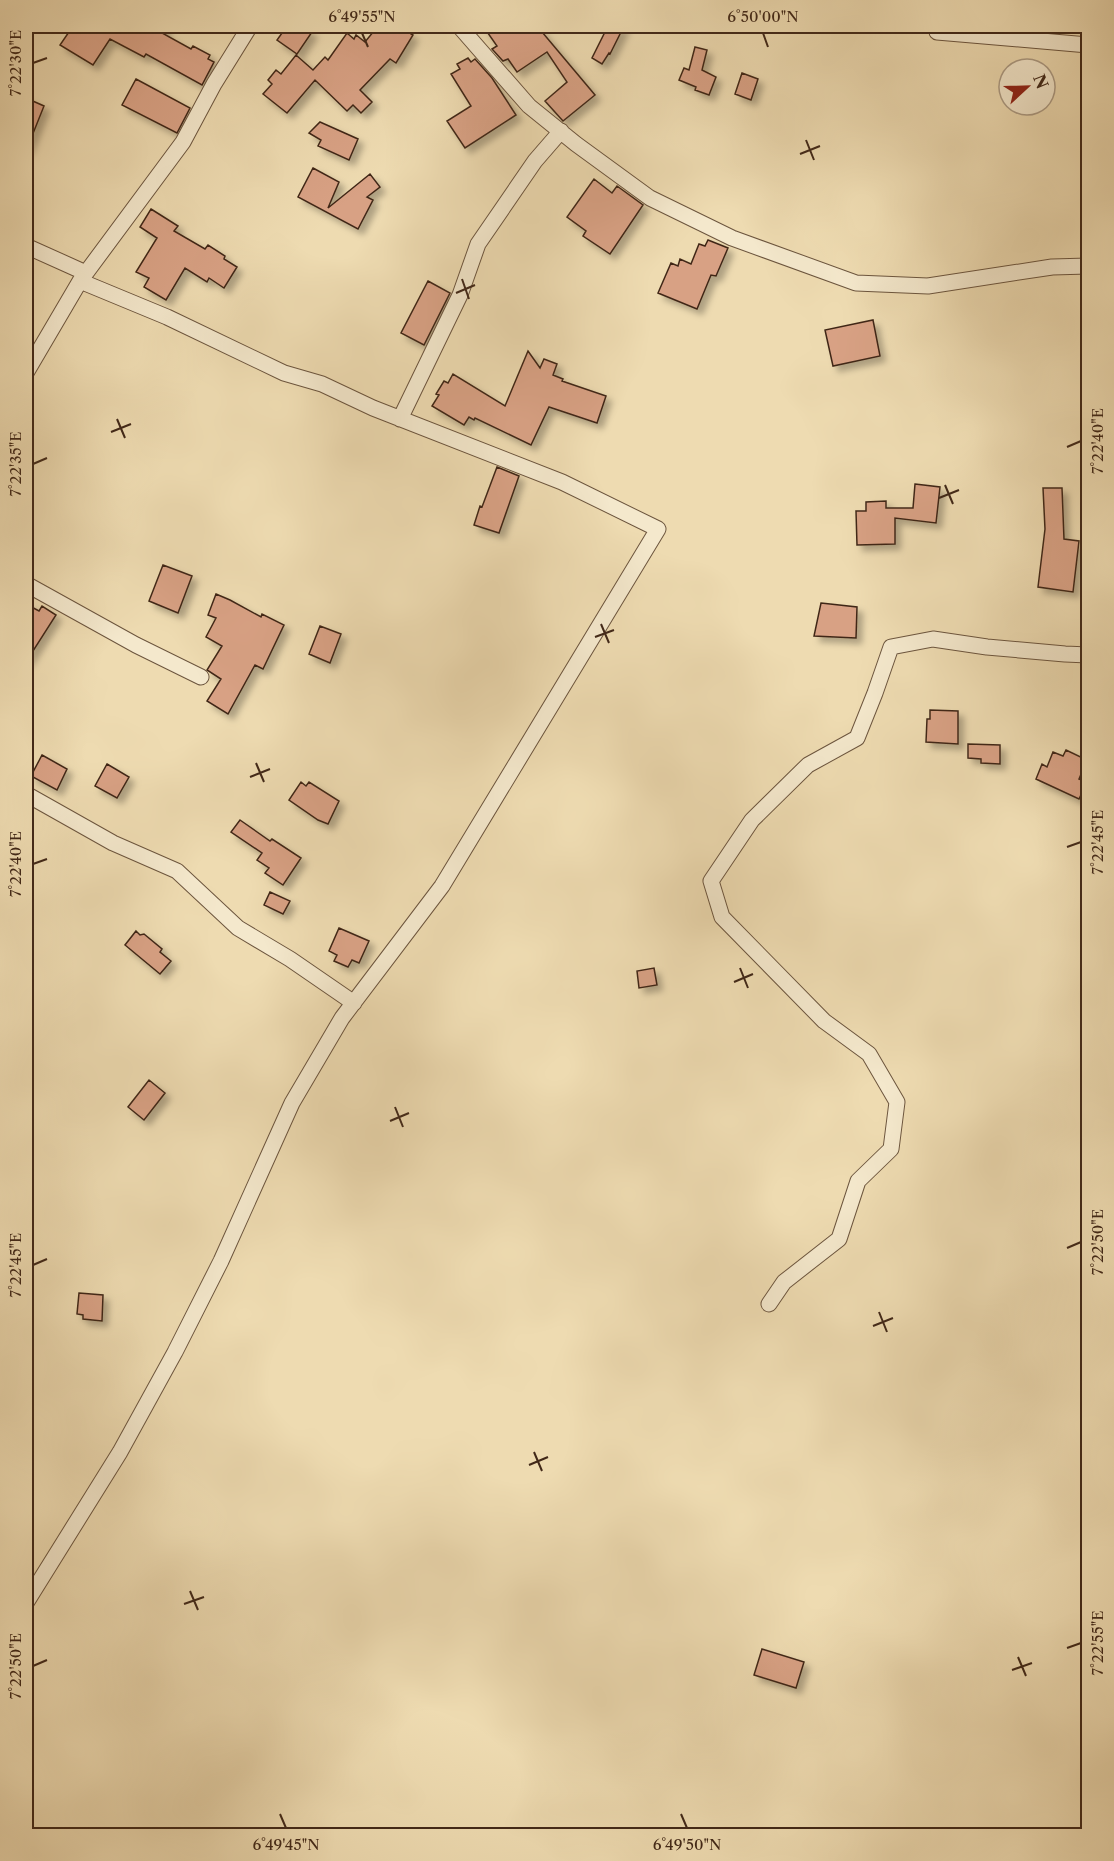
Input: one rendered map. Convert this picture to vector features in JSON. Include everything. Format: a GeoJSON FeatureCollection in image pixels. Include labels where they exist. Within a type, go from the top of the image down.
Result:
{"type":"FeatureCollection","features":[{"type":"Feature","properties":{"kind":"street"},"geometry":{"type":"LineString","coordinates":[[26,373],[83,277],[183,142],[214,84],[250,26]]}},
{"type":"Feature","properties":{"kind":"street"},"geometry":{"type":"LineString","coordinates":[[459,26],[529,106],[561,131],[650,198],[732,238],[856,283],[928,286],[1052,267],[1089,266]]}},
{"type":"Feature","properties":{"kind":"street"},"geometry":{"type":"LineString","coordinates":[[937,32],[1089,45]]}},
{"type":"Feature","properties":{"kind":"street"},"geometry":{"type":"LineString","coordinates":[[400,419],[460,295],[478,244],[535,161],[561,131]]}},
{"type":"Feature","properties":{"kind":"street"},"geometry":{"type":"LineString","coordinates":[[26,246],[83,277],[284,373],[322,384],[400,419],[562,482],[658,529],[442,886],[342,1018],[292,1103],[220,1261],[175,1352],[120,1452],[26,1603]]}},
{"type":"Feature","properties":{"kind":"street"},"geometry":{"type":"LineString","coordinates":[[26,584],[136,645],[201,677]]}},
{"type":"Feature","properties":{"kind":"street"},"geometry":{"type":"LineString","coordinates":[[769,1304],[784,1282],[839,1239],[858,1181],[891,1149],[897,1102],[869,1054],[824,1021],[722,917],[711,881],[752,820],[808,765],[857,738],[891,647],[933,639],[987,647],[1089,654]]}},
{"type":"Feature","properties":{"kind":"street"},"geometry":{"type":"LineString","coordinates":[[26,794],[113,843],[177,871],[238,928],[290,959],[354,1003]]}},
{"type":"Feature","properties":{"kind":"building"},"geometry":{"type":"Polygon","coordinates":[[[73,26],[166,26],[162,33],[191,49],[193,46],[210,55],[208,59],[214,62],[202,85],[146,54],[144,57],[110,39],[93,65],[60,45],[73,26]]]}},
{"type":"Feature","properties":{"kind":"building"},"geometry":{"type":"Polygon","coordinates":[[[287,26],[302,26],[312,32],[297,54],[277,40],[287,26]]]}},
{"type":"Feature","properties":{"kind":"building"},"geometry":{"type":"Polygon","coordinates":[[[378,26],[398,26],[413,35],[396,63],[390,59],[360,90],[372,102],[361,113],[353,105],[347,111],[315,80],[287,113],[263,94],[272,84],[268,80],[276,70],[281,74],[296,55],[313,70],[325,57],[328,60],[347,33],[354,39],[356,35],[365,42],[378,26]]]}},
{"type":"Feature","properties":{"kind":"building"},"geometry":{"type":"Polygon","coordinates":[[[483,26],[537,26],[595,95],[563,121],[545,101],[567,82],[547,52],[517,72],[508,59],[503,61],[492,49],[497,46],[483,26]]]}},
{"type":"Feature","properties":{"kind":"building"},"geometry":{"type":"Polygon","coordinates":[[[608,26],[624,26],[610,54],[602,64],[592,58],[608,26]]]}},
{"type":"Feature","properties":{"kind":"building"},"geometry":{"type":"Polygon","coordinates":[[[695,47],[707,50],[702,70],[716,77],[709,95],[679,80],[684,68],[689,70],[695,47]]]}},
{"type":"Feature","properties":{"kind":"building"},"geometry":{"type":"Polygon","coordinates":[[[468,58],[471,62],[475,59],[492,78],[516,115],[465,148],[447,121],[471,106],[451,74],[460,69],[457,64],[468,58]]]}},
{"type":"Feature","properties":{"kind":"building"},"geometry":{"type":"Polygon","coordinates":[[[742,73],[758,79],[751,100],[735,94],[742,73]]]}},
{"type":"Feature","properties":{"kind":"building"},"geometry":{"type":"Polygon","coordinates":[[[136,79],[190,108],[177,133],[122,105],[136,79]]]}},
{"type":"Feature","properties":{"kind":"building"},"geometry":{"type":"Polygon","coordinates":[[[26,98],[44,106],[26,151],[26,98]]]}},
{"type":"Feature","properties":{"kind":"building"},"geometry":{"type":"Polygon","coordinates":[[[320,122],[358,139],[349,160],[318,146],[321,140],[309,133],[320,122]]]}},
{"type":"Feature","properties":{"kind":"building"},"geometry":{"type":"Polygon","coordinates":[[[313,168],[339,182],[328,208],[370,174],[380,187],[367,197],[373,200],[358,229],[298,197],[313,168]]]}},
{"type":"Feature","properties":{"kind":"building"},"geometry":{"type":"Polygon","coordinates":[[[594,179],[612,193],[617,186],[643,205],[610,254],[583,236],[586,231],[567,217],[594,179]]]}},
{"type":"Feature","properties":{"kind":"building"},"geometry":{"type":"Polygon","coordinates":[[[151,209],[178,226],[174,231],[205,249],[208,245],[237,267],[224,288],[209,278],[207,282],[185,268],[166,300],[144,287],[149,278],[136,272],[157,238],[140,227],[151,209]]]}},
{"type":"Feature","properties":{"kind":"building"},"geometry":{"type":"Polygon","coordinates":[[[708,240],[728,248],[716,276],[711,275],[697,309],[658,293],[671,263],[678,266],[680,259],[691,264],[699,244],[705,246],[708,240]]]}},
{"type":"Feature","properties":{"kind":"building"},"geometry":{"type":"Polygon","coordinates":[[[428,281],[450,293],[424,345],[401,333],[428,281]]]}},
{"type":"Feature","properties":{"kind":"building"},"geometry":{"type":"Polygon","coordinates":[[[873,320],[880,356],[833,366],[825,330],[873,320]]]}},
{"type":"Feature","properties":{"kind":"building"},"geometry":{"type":"Polygon","coordinates":[[[528,351],[540,368],[544,359],[557,364],[553,375],[563,379],[562,381],[606,396],[597,423],[549,407],[531,445],[475,418],[474,420],[469,417],[464,425],[432,406],[444,381],[448,383],[453,374],[505,406],[528,351]]]}},
{"type":"Feature","properties":{"kind":"building"},"geometry":{"type":"Polygon","coordinates":[[[497,467],[519,476],[499,533],[474,525],[497,467]]]}},
{"type":"Feature","properties":{"kind":"building"},"geometry":{"type":"Polygon","coordinates":[[[915,484],[940,487],[936,523],[895,518],[895,544],[857,545],[856,511],[866,511],[866,502],[886,501],[886,508],[913,508],[915,484]]]}},
{"type":"Feature","properties":{"kind":"building"},"geometry":{"type":"Polygon","coordinates":[[[1043,488],[1062,488],[1064,539],[1079,541],[1073,592],[1038,587],[1045,529],[1043,488]]]}},
{"type":"Feature","properties":{"kind":"building"},"geometry":{"type":"Polygon","coordinates":[[[163,565],[192,576],[178,613],[149,601],[163,565]]]}},
{"type":"Feature","properties":{"kind":"building"},"geometry":{"type":"Polygon","coordinates":[[[216,594],[261,617],[262,614],[284,625],[263,669],[255,665],[228,714],[207,701],[221,679],[207,670],[222,646],[206,637],[216,618],[208,615],[216,594]]]}},
{"type":"Feature","properties":{"kind":"building"},"geometry":{"type":"Polygon","coordinates":[[[821,603],[857,607],[856,638],[814,636],[821,603]]]}},
{"type":"Feature","properties":{"kind":"building"},"geometry":{"type":"Polygon","coordinates":[[[26,604],[39,611],[42,606],[56,615],[26,662],[26,604]]]}},
{"type":"Feature","properties":{"kind":"building"},"geometry":{"type":"Polygon","coordinates":[[[320,626],[341,634],[330,663],[309,654],[320,626]]]}},
{"type":"Feature","properties":{"kind":"building"},"geometry":{"type":"Polygon","coordinates":[[[930,710],[958,711],[958,744],[926,742],[927,719],[930,719],[930,710]]]}},
{"type":"Feature","properties":{"kind":"building"},"geometry":{"type":"Polygon","coordinates":[[[968,744],[1000,745],[1000,764],[981,763],[981,759],[968,758],[968,744]]]}},
{"type":"Feature","properties":{"kind":"building"},"geometry":{"type":"Polygon","coordinates":[[[1066,750],[1087,760],[1079,779],[1087,782],[1079,799],[1036,779],[1042,764],[1047,767],[1053,752],[1063,756],[1066,750]]]}},
{"type":"Feature","properties":{"kind":"building"},"geometry":{"type":"Polygon","coordinates":[[[42,755],[67,769],[57,790],[31,776],[42,755]]]}},
{"type":"Feature","properties":{"kind":"building"},"geometry":{"type":"Polygon","coordinates":[[[107,764],[129,777],[117,798],[95,786],[107,764]]]}},
{"type":"Feature","properties":{"kind":"building"},"geometry":{"type":"Polygon","coordinates":[[[301,782],[306,786],[309,782],[339,801],[328,824],[318,820],[289,800],[301,782]]]}},
{"type":"Feature","properties":{"kind":"building"},"geometry":{"type":"Polygon","coordinates":[[[240,820],[270,841],[272,839],[301,858],[283,885],[265,873],[269,868],[257,860],[262,853],[231,832],[240,820]]]}},
{"type":"Feature","properties":{"kind":"building"},"geometry":{"type":"Polygon","coordinates":[[[270,892],[290,901],[283,914],[264,905],[270,892]]]}},
{"type":"Feature","properties":{"kind":"building"},"geometry":{"type":"Polygon","coordinates":[[[339,928],[369,941],[359,963],[352,960],[348,967],[334,961],[337,955],[329,951],[339,928]]]}},
{"type":"Feature","properties":{"kind":"building"},"geometry":{"type":"Polygon","coordinates":[[[136,931],[140,935],[144,934],[162,949],[160,952],[171,961],[160,974],[125,945],[136,931]]]}},
{"type":"Feature","properties":{"kind":"building"},"geometry":{"type":"Polygon","coordinates":[[[654,968],[657,985],[639,988],[637,971],[654,968]]]}},
{"type":"Feature","properties":{"kind":"building"},"geometry":{"type":"Polygon","coordinates":[[[149,1080],[165,1093],[144,1120],[128,1107],[149,1080]]]}},
{"type":"Feature","properties":{"kind":"building"},"geometry":{"type":"Polygon","coordinates":[[[79,1293],[103,1295],[102,1321],[83,1319],[83,1315],[77,1314],[79,1293]]]}},
{"type":"Feature","properties":{"kind":"building"},"geometry":{"type":"Polygon","coordinates":[[[762,1649],[804,1662],[796,1688],[754,1675],[762,1649]]]}}]}
